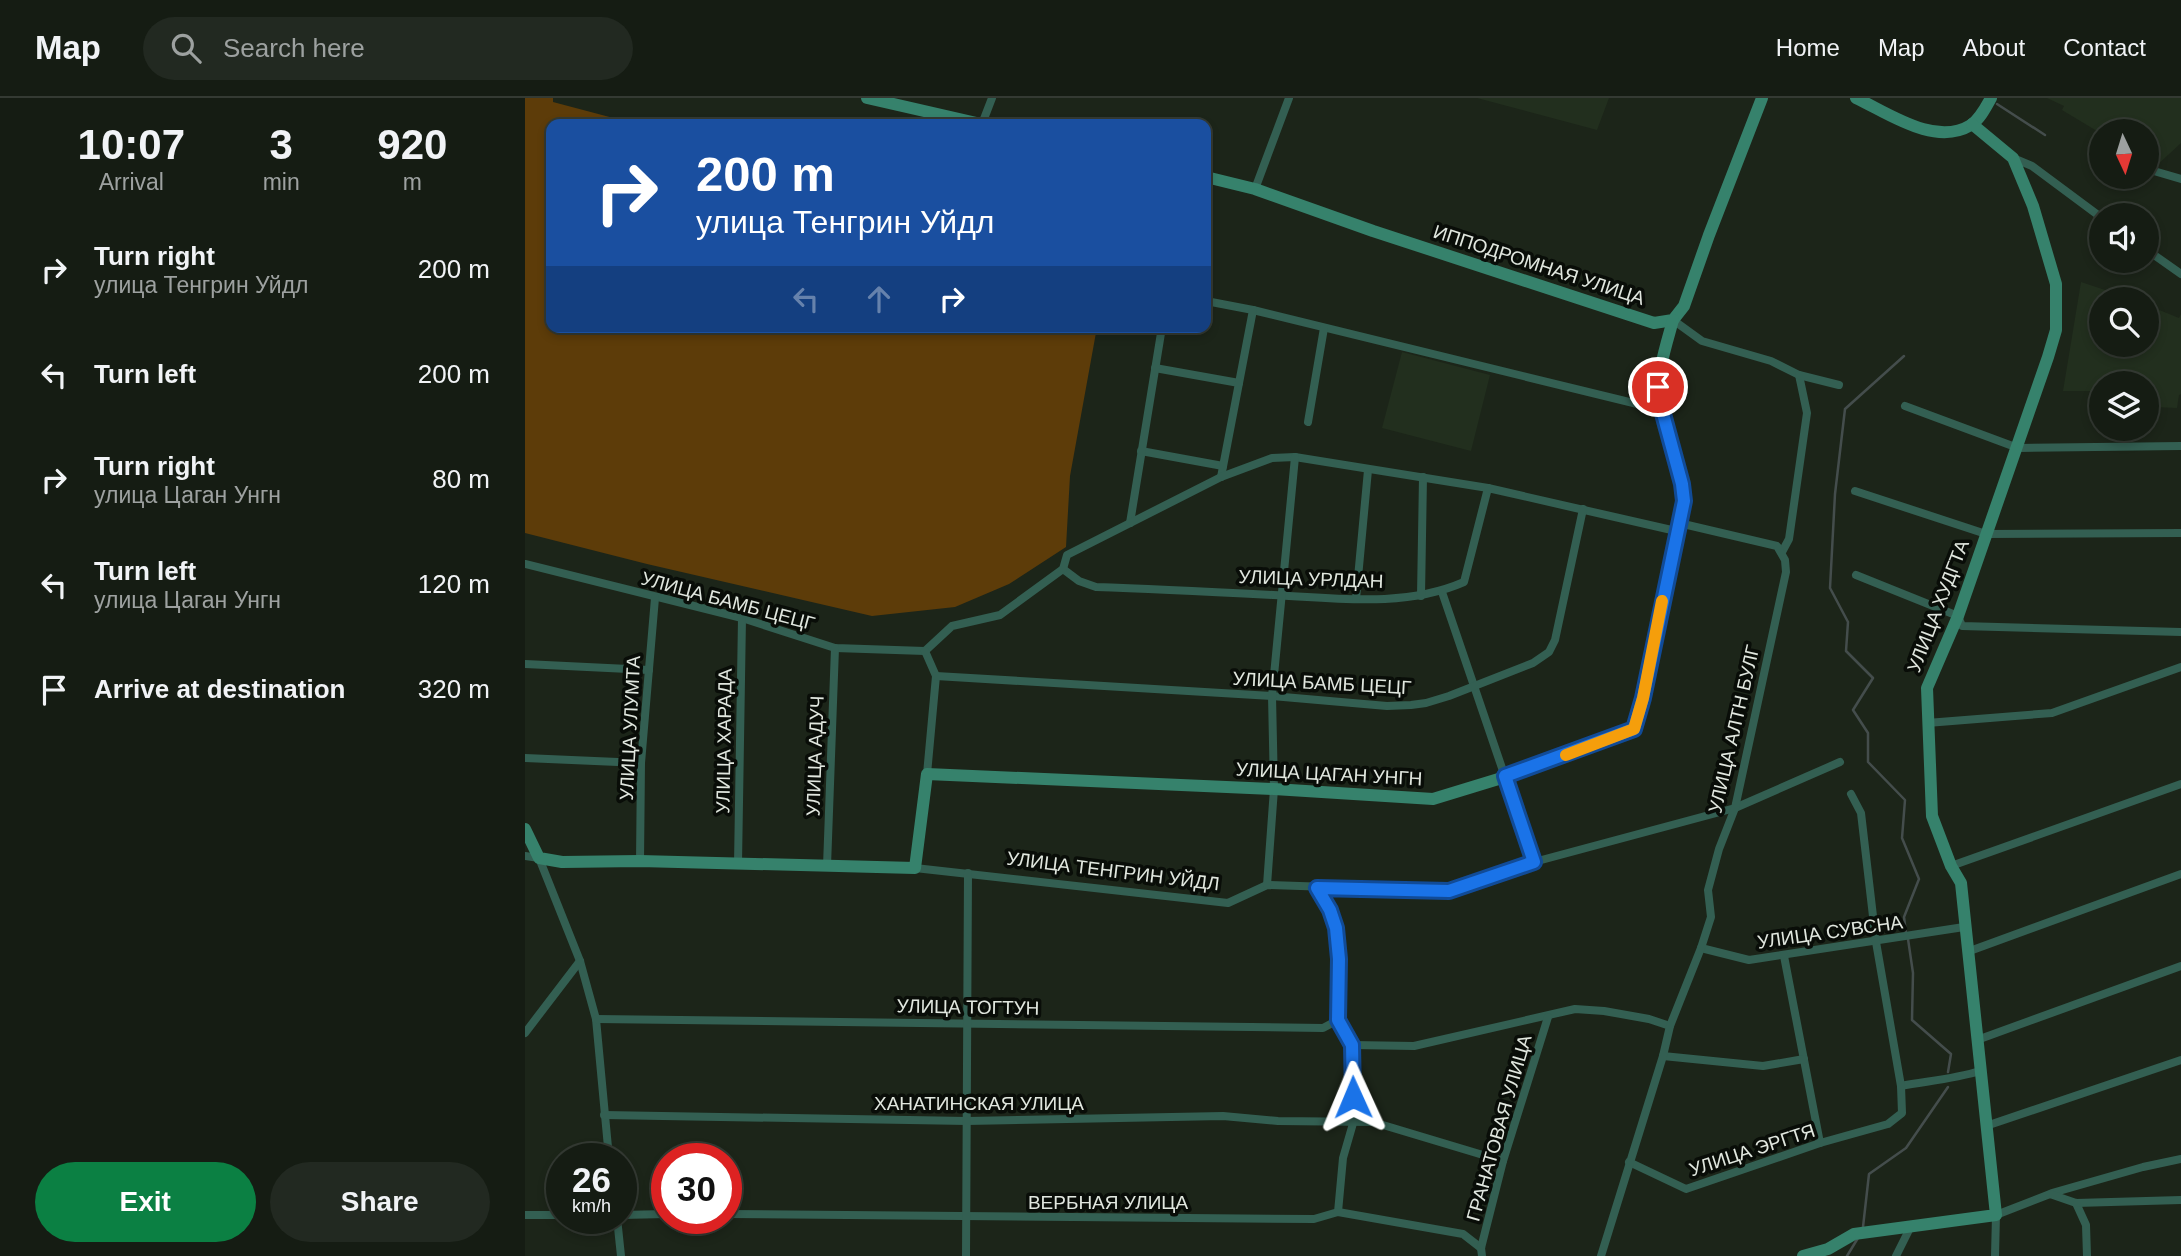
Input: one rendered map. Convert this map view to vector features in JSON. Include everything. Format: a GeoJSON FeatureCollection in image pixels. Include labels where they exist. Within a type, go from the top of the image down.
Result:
{"type":"FeatureCollection","features":[{"type":"Feature","properties":{"kind":"street"},"geometry":{"type":"LineString","coordinates":[[867,98],[959,119]]}},
{"type":"Feature","properties":{"kind":"street"},"geometry":{"type":"LineString","coordinates":[[983,119],[992,98]]}},
{"type":"Feature","properties":{"kind":"street"},"geometry":{"type":"LineString","coordinates":[[1255,189],[1289,98]]}},
{"type":"Feature","properties":{"kind":"street"},"geometry":{"type":"LineString","coordinates":[[1762,98],[1684,306],[1673,320],[1702,341],[1771,361],[1799,375],[1839,385]]}},
{"type":"Feature","properties":{"kind":"street"},"geometry":{"type":"LineString","coordinates":[[1856,98],[1924,129],[1953,131],[1972,124],[1991,98]]}},
{"type":"Feature","properties":{"kind":"street","name":"УЛИЦА ХУДГТА"},"geometry":{"type":"LineString","coordinates":[[1972,124],[2013,158],[2033,206],[2056,284],[2056,330],[2018,448],[1958,616],[1927,688],[1932,816],[1951,866],[1961,883],[1996,1215]]}},
{"type":"Feature","properties":{"kind":"street"},"geometry":{"type":"LineString","coordinates":[[2013,158],[2032,166],[2089,208]]}},
{"type":"Feature","properties":{"kind":"street"},"geometry":{"type":"LineString","coordinates":[[2159,173],[2181,179]]}},
{"type":"Feature","properties":{"kind":"street","name":"ИППОДРОМНАЯ УЛИЦА"},"geometry":{"type":"LineString","coordinates":[[1211,178],[1255,189],[1373,231],[1654,323],[1673,320]]}},
{"type":"Feature","properties":{"kind":"street"},"geometry":{"type":"LineString","coordinates":[[2159,258],[2181,274]]}},
{"type":"Feature","properties":{"kind":"street"},"geometry":{"type":"LineString","coordinates":[[1211,302],[1662,410]]}},
{"type":"Feature","properties":{"kind":"street"},"geometry":{"type":"LineString","coordinates":[[1221,477],[1253,310]]}},
{"type":"Feature","properties":{"kind":"street","name":"УЛИЦА ЦАГАН УНГН"},"geometry":{"type":"LineString","coordinates":[[927,774],[1274,789],[1433,799],[1634,729],[1643,698],[1684,492],[1659,399],[1658,372],[1673,320]]}},
{"type":"Feature","properties":{"kind":"street"},"geometry":{"type":"LineString","coordinates":[[1308,422],[1324,328]]}},
{"type":"Feature","properties":{"kind":"street"},"geometry":{"type":"LineString","coordinates":[[1130,523],[1161,333]]}},
{"type":"Feature","properties":{"kind":"street"},"geometry":{"type":"LineString","coordinates":[[1155,369],[1239,383]]}},
{"type":"Feature","properties":{"kind":"street","name":"УЛИЦА АЛТН БУЛГ"},"geometry":{"type":"LineString","coordinates":[[1601,1256],[1670,1026],[1711,917],[1708,890],[1719,849],[1735,808],[1786,572],[1783,552],[1789,539],[1807,413],[1799,375]]}},
{"type":"Feature","properties":{"kind":"street"},"geometry":{"type":"LineString","coordinates":[[1905,406],[2018,448],[2181,446]]}},
{"type":"Feature","properties":{"kind":"street"},"geometry":{"type":"LineString","coordinates":[[1142,451],[1223,466]]}},
{"type":"Feature","properties":{"kind":"street"},"geometry":{"type":"LineString","coordinates":[[915,868],[936,676],[925,651],[952,626],[1000,615],[1063,569],[1067,555],[1221,477],[1272,458],[1295,457],[1488,488],[1777,546],[1783,552]]}},
{"type":"Feature","properties":{"kind":"street"},"geometry":{"type":"LineString","coordinates":[[1267,885],[1274,789],[1272,696],[1295,457]]}},
{"type":"Feature","properties":{"kind":"street"},"geometry":{"type":"LineString","coordinates":[[1356,599],[1367,470]]}},
{"type":"Feature","properties":{"kind":"street"},"geometry":{"type":"LineString","coordinates":[[1421,596],[1423,477]]}},
{"type":"Feature","properties":{"kind":"street","name":"УЛИЦА УРЛДАН"},"geometry":{"type":"LineString","coordinates":[[1063,569],[1079,581],[1096,587],[1356,599],[1421,596],[1442,592],[1464,582],[1488,488]]}},
{"type":"Feature","properties":{"kind":"street"},"geometry":{"type":"LineString","coordinates":[[1856,491],[1986,534],[2181,533]]}},
{"type":"Feature","properties":{"kind":"street","name":"УЛИЦА БАМБ ЦЕЦГ"},"geometry":{"type":"LineString","coordinates":[[936,676],[1272,696],[1387,706],[1426,703],[1533,663],[1549,652],[1555,640],[1583,509]]}},
{"type":"Feature","properties":{"kind":"street","name":"УЛИЦА БАМБ ЦЕЦГ"},"geometry":{"type":"LineString","coordinates":[[525,564],[742,618],[835,648],[925,651]]}},
{"type":"Feature","properties":{"kind":"street"},"geometry":{"type":"LineString","coordinates":[[1856,575],[1958,616],[1962,626],[2181,632]]}},
{"type":"Feature","properties":{"kind":"street"},"geometry":{"type":"LineString","coordinates":[[1442,592],[1534,862]]}},
{"type":"Feature","properties":{"kind":"street","name":"УЛИЦА УЛУМТА"},"geometry":{"type":"LineString","coordinates":[[641,860],[641,763],[655,598]]}},
{"type":"Feature","properties":{"kind":"street","name":"УЛИЦА ХАРАДА"},"geometry":{"type":"LineString","coordinates":[[739,864],[742,618]]}},
{"type":"Feature","properties":{"kind":"street","name":"УЛИЦА АДУЧ"},"geometry":{"type":"LineString","coordinates":[[827,866],[835,648]]}},
{"type":"Feature","properties":{"kind":"street"},"geometry":{"type":"LineString","coordinates":[[525,664],[649,670]]}},
{"type":"Feature","properties":{"kind":"street"},"geometry":{"type":"LineString","coordinates":[[1927,723],[2052,713],[2181,667]]}},
{"type":"Feature","properties":{"kind":"street"},"geometry":{"type":"LineString","coordinates":[[525,758],[641,763]]}},
{"type":"Feature","properties":{"kind":"street","name":"УЛИЦА ТЕНГРИН УЙДЛ"},"geometry":{"type":"LineString","coordinates":[[525,856],[562,862],[641,860],[915,868],[1228,903],[1267,885],[1449,891],[1534,862],[1735,808],[1840,762]]}},
{"type":"Feature","properties":{"kind":"street"},"geometry":{"type":"LineString","coordinates":[[1951,866],[2181,785]]}},
{"type":"Feature","properties":{"kind":"street"},"geometry":{"type":"LineString","coordinates":[[1851,794],[1861,813],[1876,942],[1901,1086],[1941,1078],[1958,1078],[1980,1071]]}},
{"type":"Feature","properties":{"kind":"street"},"geometry":{"type":"LineString","coordinates":[[525,829],[580,961],[596,1019],[607,1143]]}},
{"type":"Feature","properties":{"kind":"street"},"geometry":{"type":"LineString","coordinates":[[966,1256],[968,873]]}},
{"type":"Feature","properties":{"kind":"street"},"geometry":{"type":"LineString","coordinates":[[1967,952],[2181,874]]}},
{"type":"Feature","properties":{"kind":"street"},"geometry":{"type":"LineString","coordinates":[[1317,888],[1330,910],[1336,928],[1339,959],[1338,1020],[1352,1045],[1354,1120],[1343,1158],[1338,1212]]}},
{"type":"Feature","properties":{"kind":"street","name":"УЛИЦА СУВСНА"},"geometry":{"type":"LineString","coordinates":[[1701,948],[1749,960],[1964,926]]}},
{"type":"Feature","properties":{"kind":"street"},"geometry":{"type":"LineString","coordinates":[[1784,956],[1820,1143]]}},
{"type":"Feature","properties":{"kind":"street"},"geometry":{"type":"LineString","coordinates":[[525,1033],[580,961]]}},
{"type":"Feature","properties":{"kind":"street"},"geometry":{"type":"LineString","coordinates":[[1977,1040],[2181,965]]}},
{"type":"Feature","properties":{"kind":"street"},"geometry":{"type":"LineString","coordinates":[[1352,1045],[1414,1046],[1575,1009],[1649,1019],[1670,1026]]}},
{"type":"Feature","properties":{"kind":"street","name":"ГРАНАТОВАЯ УЛИЦА"},"geometry":{"type":"LineString","coordinates":[[1481,1252],[1503,1161],[1548,1017]]}},
{"type":"Feature","properties":{"kind":"street","name":"УЛИЦА ТОГТУН"},"geometry":{"type":"LineString","coordinates":[[596,1019],[1323,1028],[1338,1020]]}},
{"type":"Feature","properties":{"kind":"street"},"geometry":{"type":"LineString","coordinates":[[1663,1056],[1763,1066],[1804,1059]]}},
{"type":"Feature","properties":{"kind":"street"},"geometry":{"type":"LineString","coordinates":[[1986,1126],[2181,1059]]}},
{"type":"Feature","properties":{"kind":"street","name":"УЛИЦА ЭРГТЯ"},"geometry":{"type":"LineString","coordinates":[[1629,1162],[1686,1189],[1820,1143],[1888,1124],[1902,1113],[1901,1086]]}},
{"type":"Feature","properties":{"kind":"street","name":"ХАНАТИНСКАЯ УЛИЦА"},"geometry":{"type":"LineString","coordinates":[[604,1115],[967,1121],[1223,1116],[1278,1121],[1354,1120],[1373,1122],[1503,1161]]}},
{"type":"Feature","properties":{"kind":"street"},"geometry":{"type":"LineString","coordinates":[[1803,1256],[1828,1249],[1854,1234],[1996,1215],[2050,1194],[2181,1159]]}},
{"type":"Feature","properties":{"kind":"street"},"geometry":{"type":"LineString","coordinates":[[2050,1194],[2076,1203],[2181,1200]]}},
{"type":"Feature","properties":{"kind":"street"},"geometry":{"type":"LineString","coordinates":[[2076,1203],[2087,1225],[2087,1256]]}},
{"type":"Feature","properties":{"kind":"street","name":"ВЕРБНАЯ УЛИЦА"},"geometry":{"type":"LineString","coordinates":[[742,1214],[1314,1219],[1338,1212],[1463,1234],[1481,1252]]}},
{"type":"Feature","properties":{"kind":"street"},"geometry":{"type":"LineString","coordinates":[[525,1215],[546,1215]]}},
{"type":"Feature","properties":{"kind":"street"},"geometry":{"type":"LineString","coordinates":[[1995,1256],[1996,1215]]}},
{"type":"Feature","properties":{"kind":"street"},"geometry":{"type":"LineString","coordinates":[[1896,1256],[1911,1226]]}},
{"type":"Feature","properties":{"kind":"street"},"geometry":{"type":"LineString","coordinates":[[619,1234],[621,1256]]}},
{"type":"Feature","properties":{"kind":"shaded area"},"geometry":{"type":"Polygon","coordinates":[[[525,98],[553,98],[553,102],[617,119],[546,119],[546,333],[1096,333],[1070,476],[1066,547],[1009,584],[955,607],[872,616],[525,533],[525,98]]]}},
{"type":"Feature","properties":{"kind":"shaded area"},"geometry":{"type":"Polygon","coordinates":[[[1477,98],[1609,98],[1597,130],[1477,98]]]}},
{"type":"Feature","properties":{"kind":"shaded area"},"geometry":{"type":"Polygon","coordinates":[[[2047,98],[2181,98],[2181,143],[2159,163],[2159,119],[2089,119],[2089,126],[2062,110],[2064,106],[2047,98]]]}},
{"type":"Feature","properties":{"kind":"shaded area"},"geometry":{"type":"Polygon","coordinates":[[[2081,282],[2096,287],[2089,287],[2089,357],[2159,357],[2159,310],[2179,318],[2181,314],[2181,394],[2177,408],[2159,407],[2159,371],[2089,371],[2089,391],[2063,391],[2081,282]]]}},
{"type":"Feature","properties":{"kind":"shaded area"},"geometry":{"type":"Polygon","coordinates":[[[1402,352],[1490,375],[1471,451],[1382,428],[1402,352]]]}},
{"type":"Feature","properties":{"kind":"waterway"},"geometry":{"type":"LineString","coordinates":[[1997,104],[2045,135]]}},
{"type":"Feature","properties":{"kind":"waterway"},"geometry":{"type":"LineString","coordinates":[[1904,356],[1845,409],[1835,494],[1830,588],[1848,622],[1846,651],[1873,678],[1853,710],[1868,733],[1868,762],[1905,800],[1902,838],[1919,879],[1904,917],[1906,933]]}},
{"type":"Feature","properties":{"kind":"waterway"},"geometry":{"type":"LineString","coordinates":[[1908,939],[1913,973],[1912,1020],[1951,1054],[1948,1072]]}},
{"type":"Feature","properties":{"kind":"waterway"},"geometry":{"type":"LineString","coordinates":[[1863,1227],[1869,1174],[1906,1148],[1948,1087]]}},
{"type":"Feature","properties":{"kind":"waterway"},"geometry":{"type":"LineString","coordinates":[[1847,1256],[1858,1238]]}},
{"type":"Feature","properties":{"kind":"slow traffic"},"geometry":{"type":"LineString","coordinates":[[1566,755],[1634,729],[1643,698],[1662,601]]}},
{"type":"Feature","properties":{"kind":"route"},"geometry":{"type":"LineString","coordinates":[[1353,1097],[1352,1045],[1338,1020],[1339,959],[1336,928],[1330,910],[1317,888],[1449,891],[1534,862],[1505,776],[1634,729],[1643,698],[1684,501],[1658,387]]}}]}
